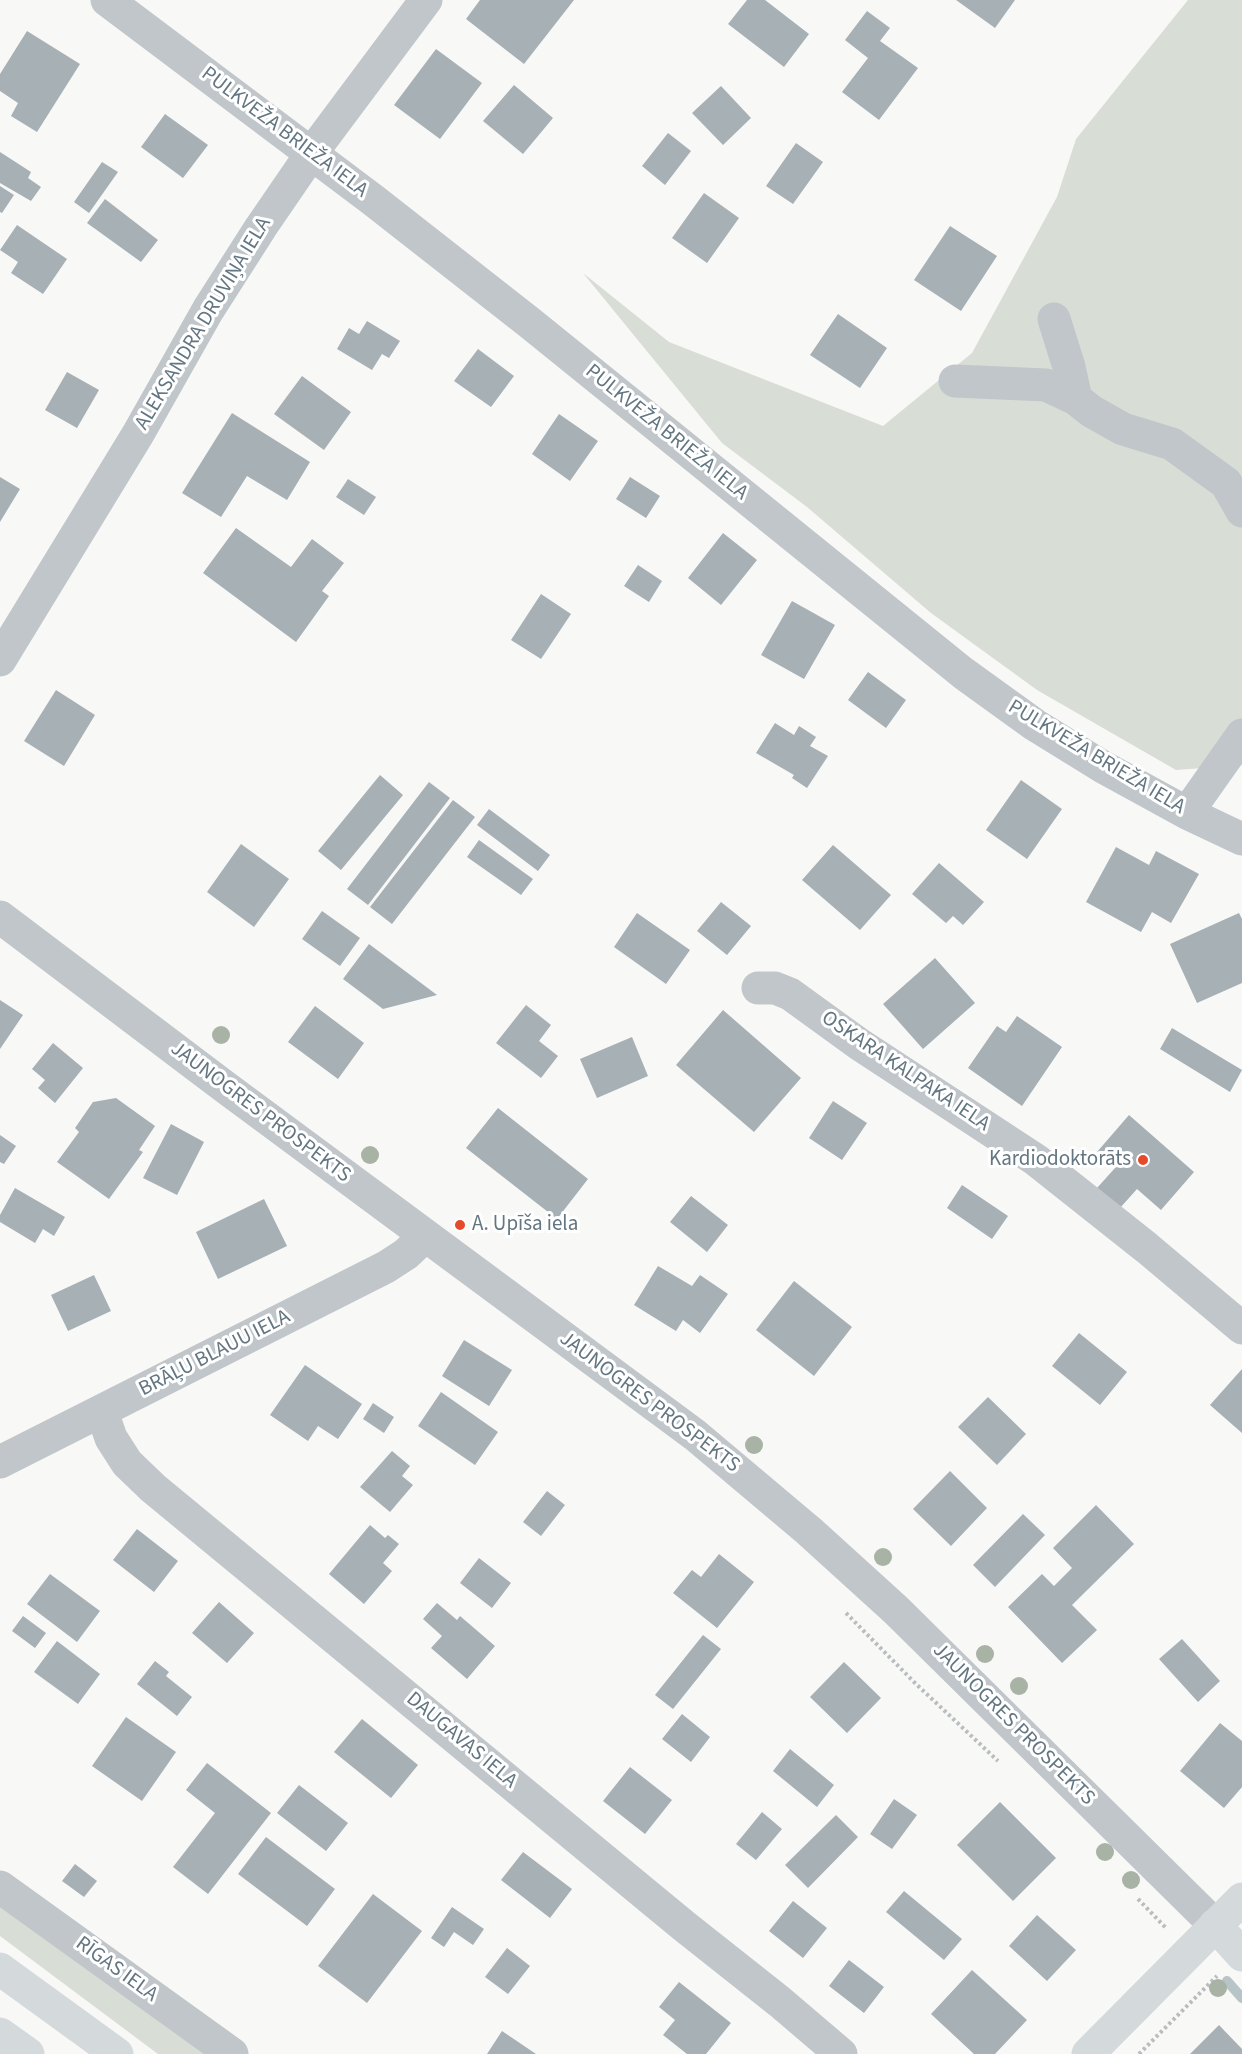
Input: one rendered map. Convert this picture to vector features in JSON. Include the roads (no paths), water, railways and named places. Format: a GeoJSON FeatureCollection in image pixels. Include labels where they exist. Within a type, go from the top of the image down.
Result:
{"type":"FeatureCollection","features":[{"type":"Feature","properties":{"kind":"main road"},"geometry":{"type":"LineString","coordinates":[[1088,2054],[1242,1899]]}},
{"type":"Feature","properties":{"kind":"main road","name":"JAUNOGRES PROSPEKTS"},"geometry":{"type":"LineString","coordinates":[[1215,1925],[1242,1955]]}},
{"type":"Feature","properties":{"kind":"main road"},"geometry":{"type":"LineString","coordinates":[[0,1969],[117,2054]]}},
{"type":"Feature","properties":{"kind":"main road"},"geometry":{"type":"LineString","coordinates":[[0,2034],[28,2054]]}},
{"type":"Feature","properties":{"kind":"street","name":"PULKVEŽA BRIEŽA IELA"},"geometry":{"type":"LineString","coordinates":[[107,0],[373,200],[530,323],[963,673],[1035,725],[1103,767],[1187,813],[1242,839]]}},
{"type":"Feature","properties":{"kind":"street","name":"ALEKSANDRA DRUVIŅA IELA"},"geometry":{"type":"LineString","coordinates":[[0,660],[138,434],[208,310],[261,227],[311,154],[426,0]]}},
{"type":"Feature","properties":{"kind":"street"},"geometry":{"type":"LineString","coordinates":[[1054,319],[1076,399]]}},
{"type":"Feature","properties":{"kind":"street"},"geometry":{"type":"LineString","coordinates":[[955,381],[1046,385],[1076,399],[1091,411],[1123,429],[1172,444],[1180,449],[1226,483],[1242,511]]}},
{"type":"Feature","properties":{"kind":"street"},"geometry":{"type":"LineString","coordinates":[[1187,813],[1242,735]]}},
{"type":"Feature","properties":{"kind":"street","name":"JAUNOGRES PROSPEKTS"},"geometry":{"type":"LineString","coordinates":[[0,917],[694,1435],[809,1531],[938,1650],[1215,1925]]}},
{"type":"Feature","properties":{"kind":"street","name":"OSKARA KALPAKA IELA"},"geometry":{"type":"LineString","coordinates":[[758,988],[775,988],[790,994],[859,1044],[1036,1161],[1147,1248],[1242,1328]]}},
{"type":"Feature","properties":{"kind":"street","name":"BRĀĻU BLAUU IELA"},"geometry":{"type":"LineString","coordinates":[[0,1462],[386,1267],[406,1254],[425,1236]]}},
{"type":"Feature","properties":{"kind":"street","name":"DAUGAVAS IELA"},"geometry":{"type":"LineString","coordinates":[[102,1412],[111,1438],[128,1463],[153,1488],[841,2054]]}},
{"type":"Feature","properties":{"kind":"street","name":"RĪGAS IELA"},"geometry":{"type":"LineString","coordinates":[[0,1887],[232,2054]]}},
{"type":"Feature","properties":{"kind":"waterway"},"geometry":{"type":"LineString","coordinates":[[1227,1981],[1242,1998]]}},
{"type":"Feature","properties":{"kind":"place","name":"Kardiodoktorāts"},"geometry":{"type":"Point","coordinates":[1143,1160]}},
{"type":"Feature","properties":{"kind":"place","name":"A. Upīša iela"},"geometry":{"type":"Point","coordinates":[460,1225]}}]}
